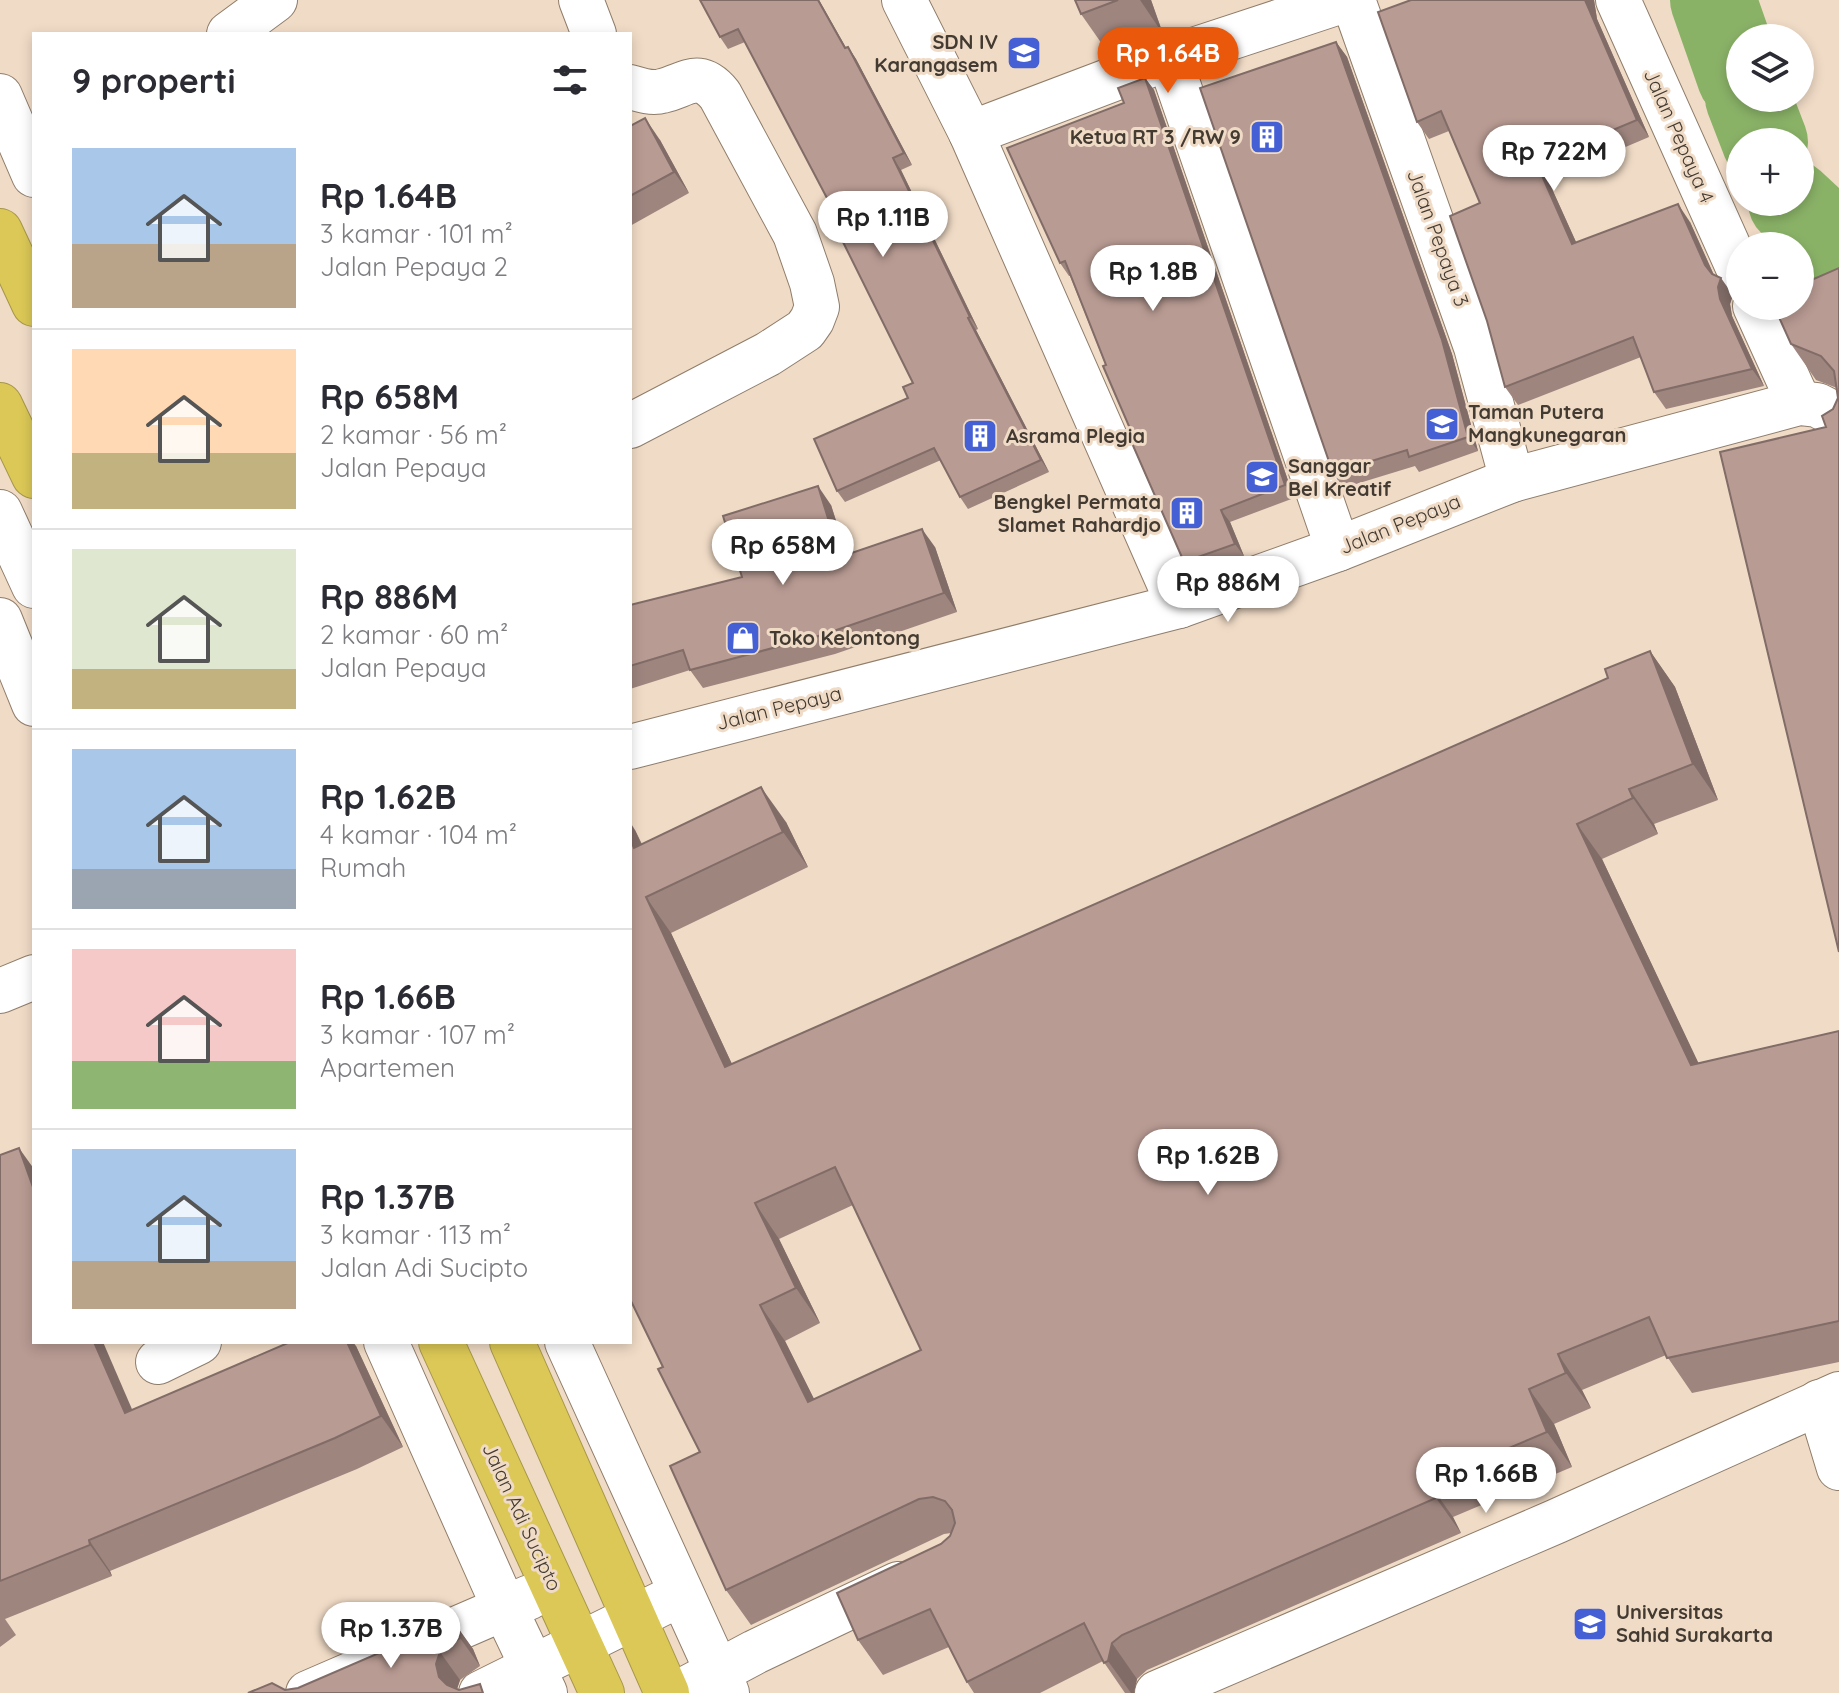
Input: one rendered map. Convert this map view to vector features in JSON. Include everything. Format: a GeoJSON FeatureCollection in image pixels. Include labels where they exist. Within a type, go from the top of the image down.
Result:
{"type":"FeatureCollection","features":[{"type":"Feature","properties":{"kind":"highway"},"geometry":{"type":"LineString","coordinates":[[0,231],[30,284]]}},
{"type":"Feature","properties":{"kind":"highway"},"geometry":{"type":"LineString","coordinates":[[0,405],[32,472]]}},
{"type":"Feature","properties":{"kind":"highway","name":"Jalan Adi Sucipto"},"geometry":{"type":"LineString","coordinates":[[442,1344],[602,1693]]}},
{"type":"Feature","properties":{"kind":"highway"},"geometry":{"type":"LineString","coordinates":[[513,1344],[667,1693]]}},
{"type":"Feature","properties":{"kind":"street"},"geometry":{"type":"LineString","coordinates":[[232,32],[275,0]]}},
{"type":"Feature","properties":{"kind":"street"},"geometry":{"type":"LineString","coordinates":[[581,0],[593,32]]}},
{"type":"Feature","properties":{"kind":"street"},"geometry":{"type":"LineString","coordinates":[[904,0],[971,133],[1179,606]]}},
{"type":"Feature","properties":{"kind":"street"},"geometry":{"type":"LineString","coordinates":[[971,133],[1169,58],[1345,0]]}},
{"type":"Feature","properties":{"kind":"street","name":"Jalan Pepaya 3"},"geometry":{"type":"LineString","coordinates":[[1353,0],[1476,347],[1512,480]]}},
{"type":"Feature","properties":{"kind":"street","name":"Jalan Pepaya 4"},"geometry":{"type":"LineString","coordinates":[[1618,0],[1726,241]]}},
{"type":"Feature","properties":{"kind":"street"},"geometry":{"type":"LineString","coordinates":[[1169,58],[1338,549]]}},
{"type":"Feature","properties":{"kind":"street"},"geometry":{"type":"LineString","coordinates":[[632,87],[659,93],[687,81],[711,83],[795,234],[817,307],[805,330],[781,346],[632,425]]}},
{"type":"Feature","properties":{"kind":"street"},"geometry":{"type":"LineString","coordinates":[[5,121],[32,171]]}},
{"type":"Feature","properties":{"kind":"street"},"geometry":{"type":"LineString","coordinates":[[1761,320],[1799,403],[1817,405],[1835,414],[1839,428]]}},
{"type":"Feature","properties":{"kind":"street","name":"Jalan Pepaya"},"geometry":{"type":"LineString","coordinates":[[632,746],[1179,606],[1338,549],[1512,480],[1799,403]]}},
{"type":"Feature","properties":{"kind":"street"},"geometry":{"type":"LineString","coordinates":[[0,512],[32,582]]}},
{"type":"Feature","properties":{"kind":"street"},"geometry":{"type":"LineString","coordinates":[[0,620],[32,699]]}},
{"type":"Feature","properties":{"kind":"street"},"geometry":{"type":"LineString","coordinates":[[0,991],[32,978]]}},
{"type":"Feature","properties":{"kind":"street"},"geometry":{"type":"LineString","coordinates":[[158,1362],[195,1344]]}},
{"type":"Feature","properties":{"kind":"street"},"geometry":{"type":"LineString","coordinates":[[387,1344],[504,1607],[540,1680]]}},
{"type":"Feature","properties":{"kind":"street"},"geometry":{"type":"LineString","coordinates":[[533,1389],[574,1356],[722,1683]]}},
{"type":"Feature","properties":{"kind":"street"},"geometry":{"type":"LineString","coordinates":[[1157,1693],[1557,1521],[1829,1398],[1839,1468]]}},
{"type":"Feature","properties":{"kind":"street"},"geometry":{"type":"LineString","coordinates":[[436,1450],[482,1431]]}},
{"type":"Feature","properties":{"kind":"street"},"geometry":{"type":"LineString","coordinates":[[593,1523],[639,1501]]}},
{"type":"Feature","properties":{"kind":"street"},"geometry":{"type":"LineString","coordinates":[[678,1693],[722,1683],[941,1564]]}},
{"type":"Feature","properties":{"kind":"street"},"geometry":{"type":"LineString","coordinates":[[308,1693],[554,1587]]}},
{"type":"Feature","properties":{"kind":"street"},"geometry":{"type":"LineString","coordinates":[[481,1693],[540,1680],[579,1643],[681,1594]]}},
{"type":"Feature","properties":{"kind":"building"},"geometry":{"type":"Polygon","coordinates":[[[700,0],[818,0],[845,48],[848,47],[904,153],[893,158],[968,318],[1041,460],[960,497],[934,448],[837,491],[814,439],[908,398],[903,387],[913,383],[842,240],[848,238],[738,29],[720,37],[700,0]]]}},
{"type":"Feature","properties":{"kind":"building"},"geometry":{"type":"Polygon","coordinates":[[[1075,0],[1118,0],[1081,14],[1075,0]]]}},
{"type":"Feature","properties":{"kind":"building"},"geometry":{"type":"Polygon","coordinates":[[[1411,0],[1585,0],[1637,120],[1536,162],[1572,244],[1678,204],[1705,265],[1712,274],[1721,278],[1718,287],[1726,320],[1730,320],[1752,369],[1654,392],[1633,337],[1505,387],[1487,321],[1450,216],[1480,203],[1441,111],[1417,122],[1378,12],[1411,0]]]}},
{"type":"Feature","properties":{"kind":"building"},"geometry":{"type":"Polygon","coordinates":[[[1336,42],[1442,340],[1468,437],[1409,457],[1407,450],[1333,473],[1200,88],[1336,42]]]}},
{"type":"Feature","properties":{"kind":"building"},"geometry":{"type":"Polygon","coordinates":[[[1145,78],[1285,485],[1221,510],[1235,544],[1184,562],[1131,441],[1135,440],[1103,366],[1106,365],[1065,261],[1060,263],[1007,148],[1124,103],[1118,88],[1145,78]]]}},
{"type":"Feature","properties":{"kind":"building"},"geometry":{"type":"Polygon","coordinates":[[[645,118],[674,172],[632,195],[632,125],[645,118]]]}},
{"type":"Feature","properties":{"kind":"building"},"geometry":{"type":"Polygon","coordinates":[[[1839,268],[1839,952],[1720,452],[1826,427],[1822,416],[1833,409],[1838,398],[1834,371],[1821,356],[1791,344],[1780,320],[1814,320],[1814,279],[1839,268]]]}},
{"type":"Feature","properties":{"kind":"building"},"geometry":{"type":"Polygon","coordinates":[[[818,486],[840,557],[922,529],[944,593],[822,635],[690,670],[683,650],[632,665],[632,604],[742,577],[723,516],[818,486]]]}},
{"type":"Feature","properties":{"kind":"building"},"geometry":{"type":"Polygon","coordinates":[[[1650,651],[1693,764],[1629,789],[1633,798],[1577,824],[1691,1065],[1839,1031],[1839,1321],[1667,1358],[1649,1317],[1558,1354],[1566,1373],[1529,1389],[1547,1432],[1428,1482],[1436,1498],[1122,1635],[1112,1643],[1108,1661],[1104,1663],[1084,1623],[967,1682],[930,1609],[858,1640],[837,1593],[941,1544],[950,1536],[955,1523],[952,1510],[945,1501],[933,1497],[919,1499],[726,1590],[670,1466],[700,1452],[658,1369],[663,1367],[632,1303],[632,844],[634,848],[761,787],[783,832],[646,897],[725,1067],[1608,678],[1605,669],[1650,651]],[[835,1167],[755,1203],[796,1288],[760,1305],[808,1402],[921,1350],[835,1167]]]}},
{"type":"Feature","properties":{"kind":"building"},"geometry":{"type":"Polygon","coordinates":[[[19,1148],[32,1184],[32,1344],[95,1344],[125,1413],[285,1344],[348,1344],[381,1416],[89,1540],[90,1545],[0,1581],[0,1155],[19,1148]]]}},
{"type":"Feature","properties":{"kind":"building"},"geometry":{"type":"Polygon","coordinates":[[[453,1621],[460,1638],[440,1652],[436,1664],[439,1677],[459,1690],[480,1684],[483,1693],[248,1693],[272,1683],[285,1690],[298,1688],[453,1621]]]}},
{"type":"Feature","properties":{"kind":"waterway"},"geometry":{"type":"LineString","coordinates":[[1713,0],[1726,37]]}},
{"type":"Feature","properties":{"kind":"waterway"},"geometry":{"type":"LineString","coordinates":[[1753,112],[1760,128]]}},
{"type":"Feature","properties":{"kind":"waterway"},"geometry":{"type":"LineString","coordinates":[[1806,216],[1839,247]]}},
{"type":"Feature","properties":{"kind":"place","name":"SDN IV Karangasem"},"geometry":{"type":"Point","coordinates":[1024,53]}},
{"type":"Feature","properties":{"kind":"place","name":"Ketua RT 3 /RW 9"},"geometry":{"type":"Point","coordinates":[1267,137]}},
{"type":"Feature","properties":{"kind":"place","name":"Taman Putera Mangkunegaran"},"geometry":{"type":"Point","coordinates":[1442,424]}},
{"type":"Feature","properties":{"kind":"place","name":"Asrama Plegia"},"geometry":{"type":"Point","coordinates":[980,436]}},
{"type":"Feature","properties":{"kind":"place","name":"Sanggar Bel Kreatif"},"geometry":{"type":"Point","coordinates":[1262,477]}},
{"type":"Feature","properties":{"kind":"place","name":"Bengkel Permata Slamet Rahardjo"},"geometry":{"type":"Point","coordinates":[1187,513]}},
{"type":"Feature","properties":{"kind":"place","name":"Toko Kelontong"},"geometry":{"type":"Point","coordinates":[743,638]}},
{"type":"Feature","properties":{"kind":"place","name":"Universitas Sahid Surakarta"},"geometry":{"type":"Point","coordinates":[1590,1624]}}]}
